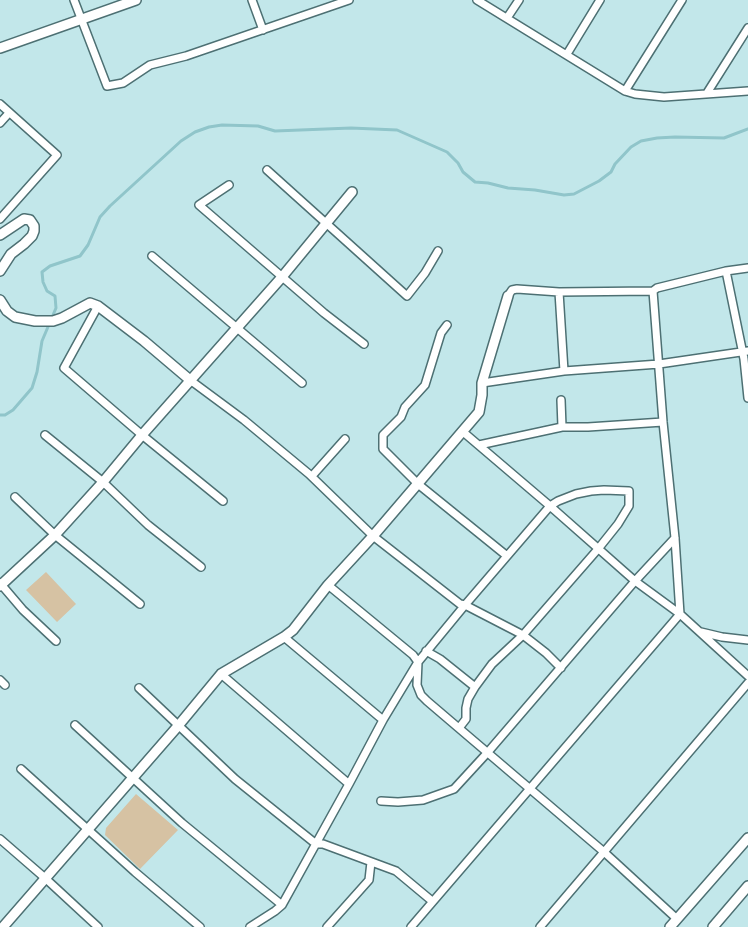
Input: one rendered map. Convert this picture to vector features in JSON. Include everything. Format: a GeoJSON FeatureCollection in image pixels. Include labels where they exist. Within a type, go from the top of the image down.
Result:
{"type":"FeatureCollection","features":[{"type":"Feature","properties":{"kind":"street"},"geometry":{"type":"LineString","coordinates":[[74,0],[107,87],[123,82],[150,65],[186,56],[349,0]]}},
{"type":"Feature","properties":{"kind":"street"},"geometry":{"type":"LineString","coordinates":[[0,48],[136,0]]}},
{"type":"Feature","properties":{"kind":"street"},"geometry":{"type":"LineString","coordinates":[[252,0],[263,30]]}},
{"type":"Feature","properties":{"kind":"street"},"geometry":{"type":"LineString","coordinates":[[477,0],[625,91],[664,97],[748,91]]}},
{"type":"Feature","properties":{"kind":"street"},"geometry":{"type":"LineString","coordinates":[[507,18],[519,0]]}},
{"type":"Feature","properties":{"kind":"street"},"geometry":{"type":"LineString","coordinates":[[567,54],[600,0]]}},
{"type":"Feature","properties":{"kind":"street"},"geometry":{"type":"LineString","coordinates":[[625,91],[682,0]]}},
{"type":"Feature","properties":{"kind":"street"},"geometry":{"type":"LineString","coordinates":[[707,93],[748,28]]}},
{"type":"Feature","properties":{"kind":"street"},"geometry":{"type":"LineString","coordinates":[[0,104],[57,155],[0,219]]}},
{"type":"Feature","properties":{"kind":"street"},"geometry":{"type":"LineString","coordinates":[[0,123],[9,112]]}},
{"type":"Feature","properties":{"kind":"street"},"geometry":{"type":"LineString","coordinates":[[267,170],[407,296],[438,251]]}},
{"type":"Feature","properties":{"kind":"street"},"geometry":{"type":"LineString","coordinates":[[230,185],[199,205],[363,344]]}},
{"type":"Feature","properties":{"kind":"street"},"geometry":{"type":"LineString","coordinates":[[56,641],[0,585],[55,535],[103,482],[282,277],[352,192]]}},
{"type":"Feature","properties":{"kind":"street"},"geometry":{"type":"LineString","coordinates":[[0,234],[24,219],[30,220],[34,226],[32,236],[11,254],[0,270]]}},
{"type":"Feature","properties":{"kind":"street"},"geometry":{"type":"LineString","coordinates":[[152,256],[302,383]]}},
{"type":"Feature","properties":{"kind":"street"},"geometry":{"type":"LineString","coordinates":[[3,927],[221,674],[293,630],[328,585],[374,536],[479,412],[482,383],[508,296],[512,290],[653,291],[657,288],[726,271],[748,268]]}},
{"type":"Feature","properties":{"kind":"street"},"geometry":{"type":"LineString","coordinates":[[726,271],[745,351],[748,398]]}},
{"type":"Feature","properties":{"kind":"street"},"geometry":{"type":"LineString","coordinates":[[411,927],[680,614],[653,291]]}},
{"type":"Feature","properties":{"kind":"street"},"geometry":{"type":"LineString","coordinates":[[559,292],[564,371]]}},
{"type":"Feature","properties":{"kind":"street"},"geometry":{"type":"LineString","coordinates":[[0,300],[7,311],[15,317],[35,321],[62,318],[90,303],[98,306],[244,420],[312,476],[374,536],[460,604],[523,635],[561,668]]}},
{"type":"Feature","properties":{"kind":"street"},"geometry":{"type":"LineString","coordinates":[[98,306],[64,368],[223,501]]}},
{"type":"Feature","properties":{"kind":"street"},"geometry":{"type":"LineString","coordinates":[[447,325],[441,333],[425,385],[383,435],[383,449],[418,483],[507,556]]}},
{"type":"Feature","properties":{"kind":"street"},"geometry":{"type":"LineString","coordinates":[[482,383],[564,371],[659,364],[745,351]]}},
{"type":"Feature","properties":{"kind":"street"},"geometry":{"type":"LineString","coordinates":[[561,400],[562,427]]}},
{"type":"Feature","properties":{"kind":"street"},"geometry":{"type":"LineString","coordinates":[[479,445],[562,427],[663,422]]}},
{"type":"Feature","properties":{"kind":"street"},"geometry":{"type":"LineString","coordinates":[[462,431],[636,581],[680,614],[748,676]]}},
{"type":"Feature","properties":{"kind":"street"},"geometry":{"type":"LineString","coordinates":[[45,435],[103,482],[148,525],[201,567]]}},
{"type":"Feature","properties":{"kind":"street"},"geometry":{"type":"LineString","coordinates":[[312,476],[345,439]]}},
{"type":"Feature","properties":{"kind":"street"},"geometry":{"type":"LineString","coordinates":[[250,927],[282,905],[382,720],[417,662],[550,506],[576,494],[591,491],[629,491],[629,506],[618,524],[523,635],[492,664],[475,687],[468,699],[466,719],[459,728]]}},
{"type":"Feature","properties":{"kind":"street"},"geometry":{"type":"LineString","coordinates":[[15,497],[55,535],[140,604]]}},
{"type":"Feature","properties":{"kind":"street"},"geometry":{"type":"LineString","coordinates":[[381,801],[423,800],[454,789],[675,538]]}},
{"type":"Feature","properties":{"kind":"street"},"geometry":{"type":"LineString","coordinates":[[328,585],[413,655],[417,662],[417,685],[422,695],[604,852],[677,919]]}},
{"type":"Feature","properties":{"kind":"street"},"geometry":{"type":"LineString","coordinates":[[698,631],[748,640]]}},
{"type":"Feature","properties":{"kind":"street"},"geometry":{"type":"LineString","coordinates":[[284,637],[382,720]]}},
{"type":"Feature","properties":{"kind":"street"},"geometry":{"type":"LineString","coordinates":[[426,651],[440,659],[475,687]]}},
{"type":"Feature","properties":{"kind":"street"},"geometry":{"type":"LineString","coordinates":[[221,674],[349,784]]}},
{"type":"Feature","properties":{"kind":"street"},"geometry":{"type":"LineString","coordinates":[[540,927],[748,683]]}},
{"type":"Feature","properties":{"kind":"street"},"geometry":{"type":"LineString","coordinates":[[139,688],[235,779],[316,844],[323,844],[396,871],[432,901]]}},
{"type":"Feature","properties":{"kind":"street"},"geometry":{"type":"LineString","coordinates":[[75,724],[182,823],[282,905]]}},
{"type":"Feature","properties":{"kind":"street"},"geometry":{"type":"LineString","coordinates":[[21,769],[200,927]]}},
{"type":"Feature","properties":{"kind":"street"},"geometry":{"type":"LineString","coordinates":[[670,927],[748,838]]}},
{"type":"Feature","properties":{"kind":"street"},"geometry":{"type":"LineString","coordinates":[[0,839],[98,927]]}},
{"type":"Feature","properties":{"kind":"street"},"geometry":{"type":"LineString","coordinates":[[327,927],[369,880],[371,862]]}},
{"type":"Feature","properties":{"kind":"street"},"geometry":{"type":"LineString","coordinates":[[713,927],[748,886]]}},
{"type":"Feature","properties":{"kind":"street"},"geometry":{"type":"LineString","coordinates":[[262,927],[270,915]]}},
{"type":"Feature","properties":{"kind":"shaded area"},"geometry":{"type":"Polygon","coordinates":[[[46,572],[76,604],[57,622],[26,590],[46,572]]]}},
{"type":"Feature","properties":{"kind":"shaded area"},"geometry":{"type":"Polygon","coordinates":[[[136,794],[178,830],[140,869],[105,835],[106,828],[136,794]]]}},
{"type":"Feature","properties":{"kind":"waterway"},"geometry":{"type":"LineString","coordinates":[[0,415],[13,410],[32,388],[42,341],[56,308],[55,296],[47,291],[42,272],[50,266],[80,256],[88,245],[100,217],[110,206],[181,141],[195,132],[222,125],[258,126],[275,131],[351,128],[397,130],[447,152],[463,172],[475,182],[564,195],[574,194],[599,181],[611,172],[615,164],[631,147],[641,141],[675,137],[724,138],[748,129]]}}]}
